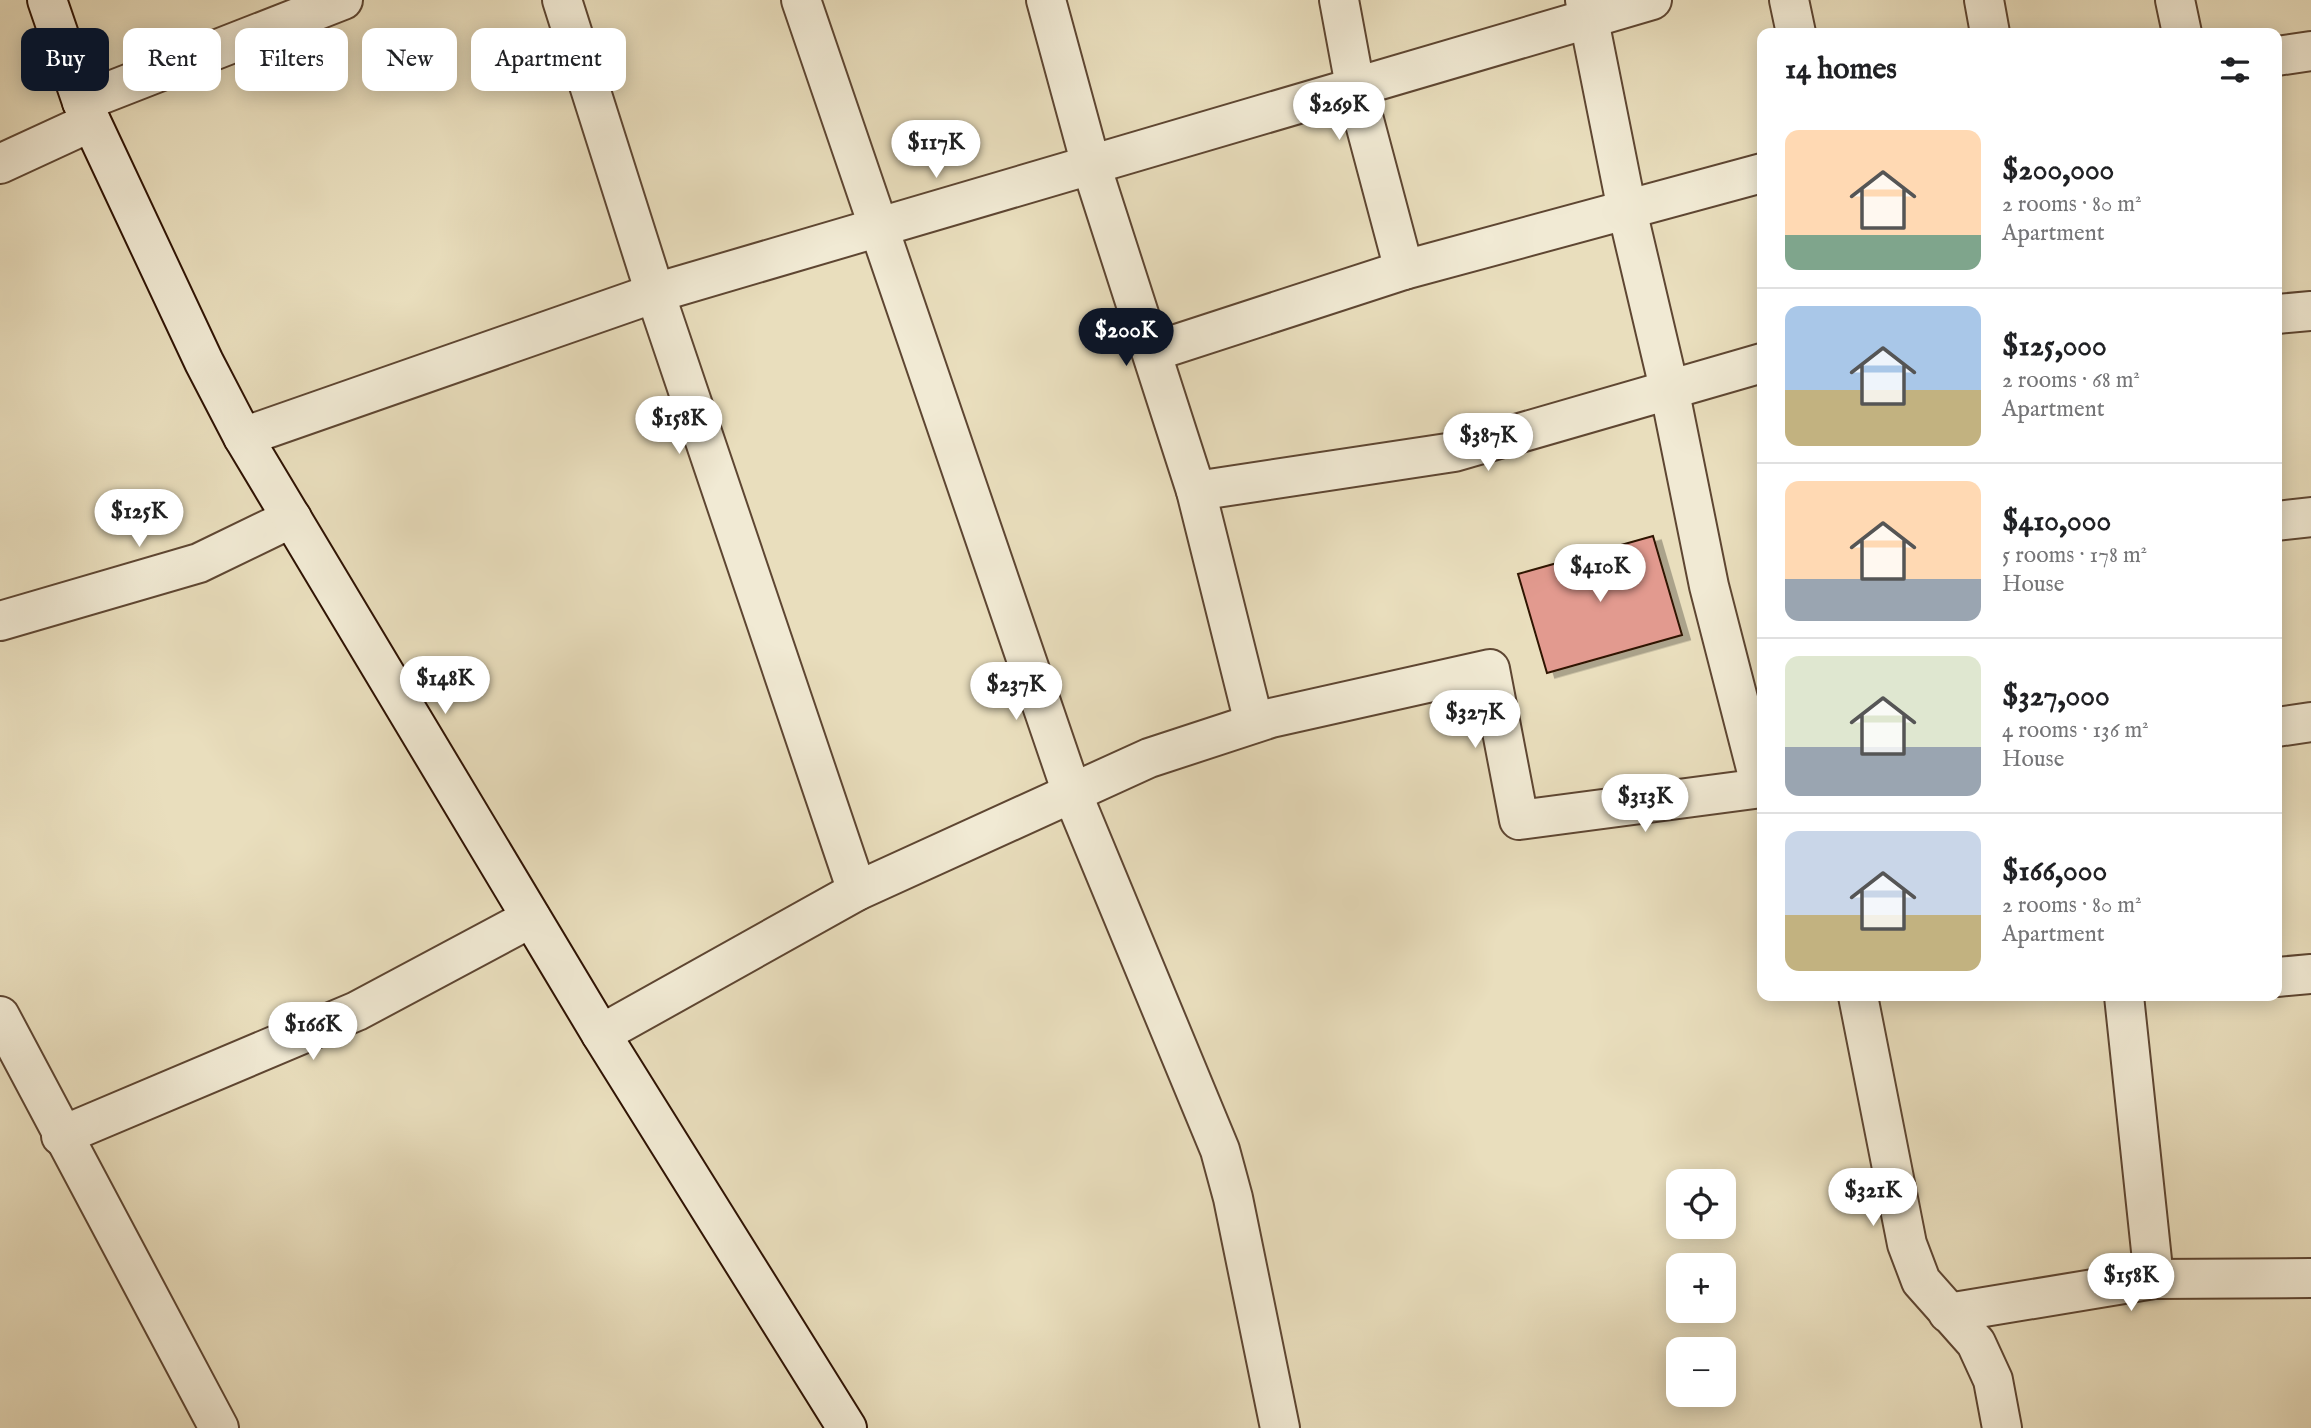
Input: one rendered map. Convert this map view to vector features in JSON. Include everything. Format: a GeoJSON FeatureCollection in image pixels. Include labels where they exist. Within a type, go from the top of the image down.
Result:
{"type":"FeatureCollection","features":[{"type":"Feature","properties":{"kind":"street"},"geometry":{"type":"LineString","coordinates":[[47,0],[86,112],[198,350],[243,437],[601,1034],[847,1428]]}},
{"type":"Feature","properties":{"kind":"street"},"geometry":{"type":"LineString","coordinates":[[0,164],[86,112],[343,0]]}},
{"type":"Feature","properties":{"kind":"street"},"geometry":{"type":"LineString","coordinates":[[562,0],[655,293],[858,891]]}},
{"type":"Feature","properties":{"kind":"street"},"geometry":{"type":"LineString","coordinates":[[801,0],[1072,793],[1220,1150],[1233,1198],[1280,1428]]}},
{"type":"Feature","properties":{"kind":"street"},"geometry":{"type":"LineString","coordinates":[[1046,0],[1091,165],[1196,491],[1254,723]]}},
{"type":"Feature","properties":{"kind":"street"},"geometry":{"type":"LineString","coordinates":[[1339,0],[1355,86],[1404,270]]}},
{"type":"Feature","properties":{"kind":"street"},"geometry":{"type":"LineString","coordinates":[[243,437],[655,293],[1355,86],[1587,9],[1652,0]]}},
{"type":"Feature","properties":{"kind":"street"},"geometry":{"type":"LineString","coordinates":[[1789,0],[1795,28]]}},
{"type":"Feature","properties":{"kind":"street"},"geometry":{"type":"LineString","coordinates":[[1984,0],[1989,28]]}},
{"type":"Feature","properties":{"kind":"street"},"geometry":{"type":"LineString","coordinates":[[2175,0],[2181,28]]}},
{"type":"Feature","properties":{"kind":"street"},"geometry":{"type":"LineString","coordinates":[[1587,9],[1627,210],[1669,388],[1709,586],[1757,769]]}},
{"type":"Feature","properties":{"kind":"street"},"geometry":{"type":"LineString","coordinates":[[2282,55],[2311,51]]}},
{"type":"Feature","properties":{"kind":"street"},"geometry":{"type":"LineString","coordinates":[[1152,352],[1404,270],[1757,174]]}},
{"type":"Feature","properties":{"kind":"street"},"geometry":{"type":"LineString","coordinates":[[2282,314],[2311,311]]}},
{"type":"Feature","properties":{"kind":"street"},"geometry":{"type":"LineString","coordinates":[[1196,491],[1454,452],[1757,364]]}},
{"type":"Feature","properties":{"kind":"street"},"geometry":{"type":"LineString","coordinates":[[2282,520],[2311,517]]}},
{"type":"Feature","properties":{"kind":"street"},"geometry":{"type":"LineString","coordinates":[[0,621],[199,563],[292,518]]}},
{"type":"Feature","properties":{"kind":"street"},"geometry":{"type":"LineString","coordinates":[[601,1034],[858,891],[1149,758],[1254,723],[1490,669],[1520,820],[1757,789]]}},
{"type":"Feature","properties":{"kind":"street"},"geometry":{"type":"LineString","coordinates":[[2282,726],[2311,722]]}},
{"type":"Feature","properties":{"kind":"street"},"geometry":{"type":"LineString","coordinates":[[61,1136],[357,1011],[531,918]]}},
{"type":"Feature","properties":{"kind":"street"},"geometry":{"type":"LineString","coordinates":[[2282,977],[2311,974]]}},
{"type":"Feature","properties":{"kind":"street"},"geometry":{"type":"LineString","coordinates":[[1859,1001],[1907,1244],[1921,1281],[1976,1343],[1993,1380],[2002,1428]]}},
{"type":"Feature","properties":{"kind":"street"},"geometry":{"type":"LineString","coordinates":[[2125,1001],[2154,1279]]}},
{"type":"Feature","properties":{"kind":"street"},"geometry":{"type":"LineString","coordinates":[[0,1016],[61,1136],[219,1428]]}},
{"type":"Feature","properties":{"kind":"street"},"geometry":{"type":"LineString","coordinates":[[1948,1313],[2154,1279],[2311,1278]]}},
{"type":"Feature","properties":{"kind":"building"},"geometry":{"type":"Polygon","coordinates":[[[1653,536],[1682,635],[1547,673],[1518,574],[1653,536]]]}}]}
